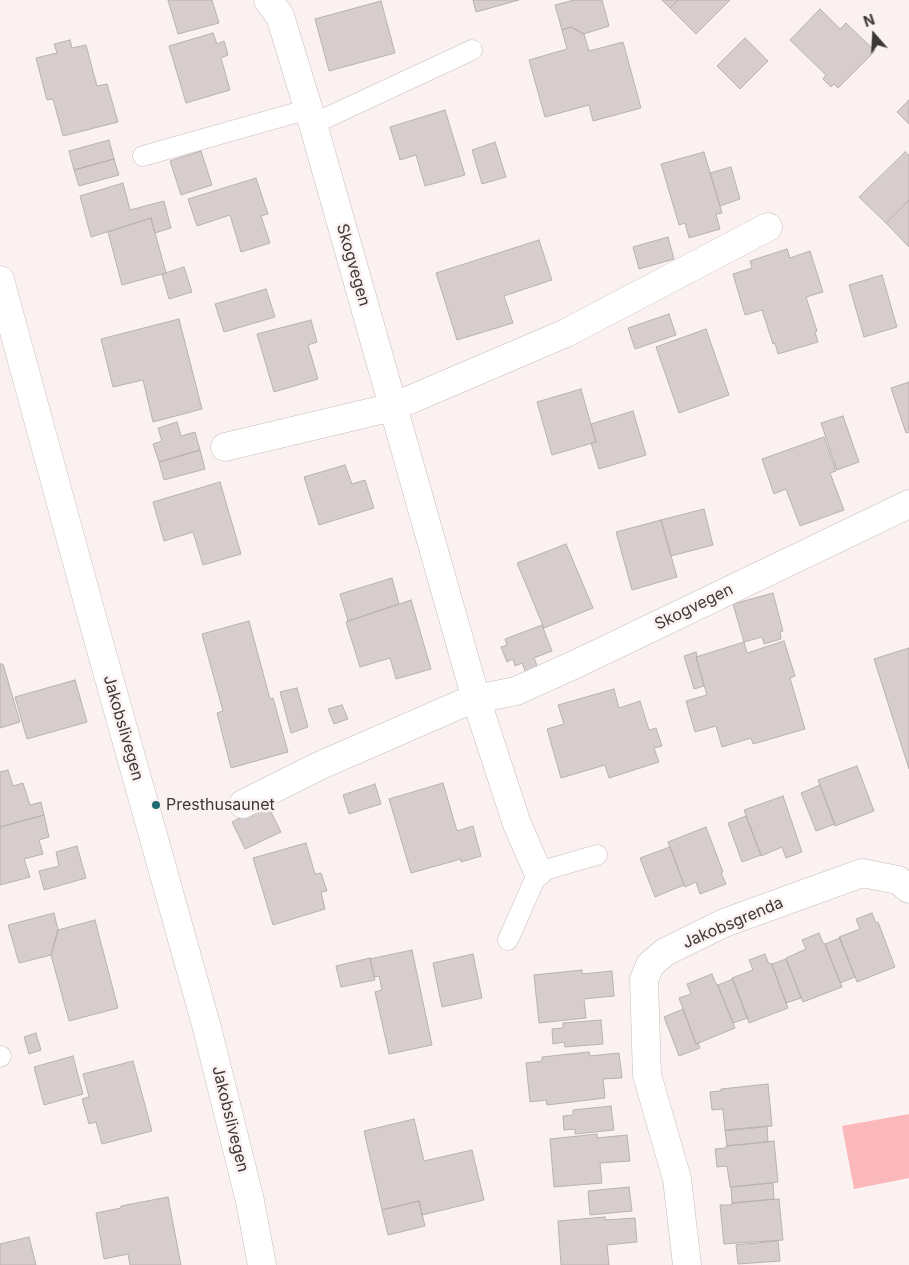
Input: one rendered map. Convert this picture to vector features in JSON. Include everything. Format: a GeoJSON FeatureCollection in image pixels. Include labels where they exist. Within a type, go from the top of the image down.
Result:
{"type":"FeatureCollection","features":[{"type":"Feature","properties":{"kind":"street","name":"Skogvegen"},"geometry":{"type":"LineString","coordinates":[[268,0],[280,16],[311,116],[476,699],[517,824],[538,872]]}},
{"type":"Feature","properties":{"kind":"street"},"geometry":{"type":"LineString","coordinates":[[224,447],[393,407],[566,333],[768,227]]}},
{"type":"Feature","properties":{"kind":"street","name":"Jakobslivegen"},"geometry":{"type":"LineString","coordinates":[[0,280],[207,1028],[250,1201],[262,1265]]}},
{"type":"Feature","properties":{"kind":"street","name":"Skogvegen"},"geometry":{"type":"LineString","coordinates":[[243,804],[319,766],[476,699],[516,691],[909,504]]}},
{"type":"Feature","properties":{"kind":"street","name":"Jakobsgrenda"},"geometry":{"type":"LineString","coordinates":[[686,1265],[677,1179],[648,1075],[644,980],[650,965],[665,952],[724,923],[862,873],[898,880],[909,889]]}},
{"type":"Feature","properties":{"kind":"lane"},"geometry":{"type":"LineString","coordinates":[[143,156],[311,116],[472,50]]}},
{"type":"Feature","properties":{"kind":"lane"},"geometry":{"type":"LineString","coordinates":[[508,940],[538,872],[597,855]]}},
{"type":"Feature","properties":{"kind":"shaded area"},"geometry":{"type":"Polygon","coordinates":[[[909,1114],[909,1178],[854,1189],[842,1126],[909,1114]]]}},
{"type":"Feature","properties":{"kind":"building"},"geometry":{"type":"Polygon","coordinates":[[[168,0],[212,0],[219,23],[178,34],[168,0]]]}},
{"type":"Feature","properties":{"kind":"building"},"geometry":{"type":"Polygon","coordinates":[[[473,0],[519,0],[476,12],[473,0]]]}},
{"type":"Feature","properties":{"kind":"building"},"geometry":{"type":"Polygon","coordinates":[[[574,0],[602,0],[609,26],[584,34],[571,27],[562,30],[555,5],[574,0]]]}},
{"type":"Feature","properties":{"kind":"building"},"geometry":{"type":"Polygon","coordinates":[[[662,0],[678,0],[670,8],[662,0]]]}},
{"type":"Feature","properties":{"kind":"building"},"geometry":{"type":"Polygon","coordinates":[[[678,0],[730,0],[696,34],[670,8],[678,0]]]}},
{"type":"Feature","properties":{"kind":"building"},"geometry":{"type":"Polygon","coordinates":[[[381,1],[395,53],[329,71],[315,19],[381,1]]]}},
{"type":"Feature","properties":{"kind":"building"},"geometry":{"type":"Polygon","coordinates":[[[820,9],[840,29],[846,23],[875,51],[838,88],[834,84],[831,87],[823,79],[826,75],[790,40],[820,9]]]}},
{"type":"Feature","properties":{"kind":"building"},"geometry":{"type":"Polygon","coordinates":[[[571,27],[584,34],[589,51],[623,42],[641,108],[593,121],[589,105],[545,117],[529,60],[567,49],[562,30],[571,27]]]}},
{"type":"Feature","properties":{"kind":"building"},"geometry":{"type":"Polygon","coordinates":[[[213,33],[217,44],[224,41],[228,55],[221,58],[230,90],[186,103],[169,46],[213,33]]]}},
{"type":"Feature","properties":{"kind":"building"},"geometry":{"type":"Polygon","coordinates":[[[745,38],[768,61],[740,89],[717,66],[745,38]]]}},
{"type":"Feature","properties":{"kind":"building"},"geometry":{"type":"Polygon","coordinates":[[[70,40],[72,48],[86,45],[97,86],[107,84],[118,122],[63,136],[53,99],[47,100],[36,58],[57,53],[54,44],[70,40]]]}},
{"type":"Feature","properties":{"kind":"building"},"geometry":{"type":"Polygon","coordinates":[[[909,100],[909,124],[897,112],[909,100]]]}},
{"type":"Feature","properties":{"kind":"building"},"geometry":{"type":"Polygon","coordinates":[[[445,110],[465,175],[425,186],[416,155],[400,160],[390,127],[445,110]]]}},
{"type":"Feature","properties":{"kind":"building"},"geometry":{"type":"Polygon","coordinates":[[[109,140],[114,159],[74,170],[69,151],[109,140]]]}},
{"type":"Feature","properties":{"kind":"building"},"geometry":{"type":"Polygon","coordinates":[[[495,142],[506,177],[482,184],[472,150],[495,142]]]}},
{"type":"Feature","properties":{"kind":"building"},"geometry":{"type":"Polygon","coordinates":[[[201,151],[212,185],[181,195],[170,161],[201,151]]]}},
{"type":"Feature","properties":{"kind":"building"},"geometry":{"type":"Polygon","coordinates":[[[704,152],[722,213],[716,214],[720,229],[689,238],[685,223],[679,225],[661,164],[704,152]]]}},
{"type":"Feature","properties":{"kind":"building"},"geometry":{"type":"Polygon","coordinates":[[[905,152],[909,155],[909,200],[886,223],[859,197],[905,152]]]}},
{"type":"Feature","properties":{"kind":"building"},"geometry":{"type":"Polygon","coordinates":[[[114,159],[119,175],[79,186],[74,170],[114,159]]]}},
{"type":"Feature","properties":{"kind":"building"},"geometry":{"type":"Polygon","coordinates":[[[731,167],[740,199],[720,206],[710,173],[731,167]]]}},
{"type":"Feature","properties":{"kind":"building"},"geometry":{"type":"Polygon","coordinates":[[[256,178],[268,214],[261,216],[270,243],[241,252],[230,215],[197,226],[188,199],[256,178]]]}},
{"type":"Feature","properties":{"kind":"building"},"geometry":{"type":"Polygon","coordinates":[[[123,183],[130,210],[164,201],[171,228],[155,233],[151,218],[91,237],[80,196],[123,183]]]}},
{"type":"Feature","properties":{"kind":"building"},"geometry":{"type":"Polygon","coordinates":[[[909,200],[909,247],[886,223],[909,200]]]}},
{"type":"Feature","properties":{"kind":"building"},"geometry":{"type":"Polygon","coordinates":[[[151,218],[166,273],[122,285],[108,232],[151,218]]]}},
{"type":"Feature","properties":{"kind":"building"},"geometry":{"type":"Polygon","coordinates":[[[668,237],[674,259],[639,269],[633,247],[668,237]]]}},
{"type":"Feature","properties":{"kind":"building"},"geometry":{"type":"Polygon","coordinates":[[[539,240],[552,280],[504,296],[513,323],[457,340],[436,273],[539,240]]]}},
{"type":"Feature","properties":{"kind":"building"},"geometry":{"type":"Polygon","coordinates":[[[787,249],[790,258],[810,251],[823,292],[806,297],[817,331],[815,332],[818,342],[778,354],[762,310],[745,315],[733,274],[752,268],[750,261],[787,249]]]}},
{"type":"Feature","properties":{"kind":"building"},"geometry":{"type":"Polygon","coordinates":[[[184,267],[192,292],[169,299],[162,274],[184,267]]]}},
{"type":"Feature","properties":{"kind":"building"},"geometry":{"type":"Polygon","coordinates":[[[882,275],[897,327],[864,337],[849,285],[882,275]]]}},
{"type":"Feature","properties":{"kind":"building"},"geometry":{"type":"Polygon","coordinates":[[[266,289],[275,317],[224,332],[215,304],[266,289]]]}},
{"type":"Feature","properties":{"kind":"building"},"geometry":{"type":"Polygon","coordinates":[[[669,314],[676,335],[635,349],[628,328],[669,314]]]}},
{"type":"Feature","properties":{"kind":"building"},"geometry":{"type":"Polygon","coordinates":[[[179,319],[202,409],[153,422],[143,380],[113,387],[101,339],[179,319]]]}},
{"type":"Feature","properties":{"kind":"building"},"geometry":{"type":"Polygon","coordinates":[[[311,320],[317,342],[308,345],[318,379],[274,392],[257,334],[311,320]]]}},
{"type":"Feature","properties":{"kind":"building"},"geometry":{"type":"Polygon","coordinates":[[[706,329],[729,395],[679,413],[656,347],[706,329]]]}},
{"type":"Feature","properties":{"kind":"building"},"geometry":{"type":"Polygon","coordinates":[[[909,382],[909,432],[906,433],[891,388],[909,382]]]}},
{"type":"Feature","properties":{"kind":"building"},"geometry":{"type":"Polygon","coordinates":[[[581,389],[596,442],[552,455],[537,402],[581,389]]]}},
{"type":"Feature","properties":{"kind":"building"},"geometry":{"type":"Polygon","coordinates":[[[633,411],[646,455],[599,469],[591,443],[596,442],[591,424],[633,411]]]}},
{"type":"Feature","properties":{"kind":"building"},"geometry":{"type":"Polygon","coordinates":[[[843,416],[859,462],[837,470],[821,423],[843,416]]]}},
{"type":"Feature","properties":{"kind":"building"},"geometry":{"type":"Polygon","coordinates":[[[177,422],[181,436],[195,432],[200,450],[159,462],[153,444],[162,441],[158,428],[177,422]]]}},
{"type":"Feature","properties":{"kind":"building"},"geometry":{"type":"Polygon","coordinates":[[[824,437],[836,471],[830,473],[844,510],[800,526],[786,489],[774,494],[762,459],[824,437]]]}},
{"type":"Feature","properties":{"kind":"building"},"geometry":{"type":"Polygon","coordinates":[[[200,450],[205,469],[164,480],[159,462],[200,450]]]}},
{"type":"Feature","properties":{"kind":"building"},"geometry":{"type":"Polygon","coordinates":[[[345,465],[352,484],[365,480],[374,508],[319,525],[304,477],[345,465]]]}},
{"type":"Feature","properties":{"kind":"building"},"geometry":{"type":"Polygon","coordinates":[[[220,482],[241,554],[203,565],[193,532],[164,541],[153,502],[220,482]]]}},
{"type":"Feature","properties":{"kind":"building"},"geometry":{"type":"Polygon","coordinates":[[[704,509],[713,545],[671,556],[661,520],[704,509]]]}},
{"type":"Feature","properties":{"kind":"building"},"geometry":{"type":"Polygon","coordinates":[[[661,520],[677,577],[632,590],[616,532],[661,520]]]}},
{"type":"Feature","properties":{"kind":"building"},"geometry":{"type":"Polygon","coordinates":[[[566,544],[593,608],[544,628],[517,563],[566,544]]]}},
{"type":"Feature","properties":{"kind":"building"},"geometry":{"type":"Polygon","coordinates":[[[392,578],[399,604],[348,621],[340,594],[392,578]]]}},
{"type":"Feature","properties":{"kind":"building"},"geometry":{"type":"Polygon","coordinates":[[[773,593],[783,631],[780,632],[781,639],[764,644],[762,637],[744,642],[733,604],[773,593]]]}},
{"type":"Feature","properties":{"kind":"building"},"geometry":{"type":"Polygon","coordinates":[[[411,600],[431,669],[396,679],[390,658],[360,667],[346,622],[411,600]]]}},
{"type":"Feature","properties":{"kind":"building"},"geometry":{"type":"Polygon","coordinates":[[[249,621],[270,699],[273,698],[288,752],[231,768],[217,713],[223,711],[202,634],[249,621]]]}},
{"type":"Feature","properties":{"kind":"building"},"geometry":{"type":"Polygon","coordinates":[[[542,625],[552,651],[534,658],[538,668],[526,673],[522,663],[515,666],[513,659],[507,662],[501,647],[507,645],[505,639],[542,625]]]}},
{"type":"Feature","properties":{"kind":"building"},"geometry":{"type":"Polygon","coordinates":[[[784,641],[795,676],[790,678],[805,729],[753,744],[751,738],[722,747],[716,726],[695,732],[686,701],[707,695],[696,657],[744,642],[747,653],[784,641]]]}},
{"type":"Feature","properties":{"kind":"building"},"geometry":{"type":"Polygon","coordinates":[[[909,648],[909,769],[874,659],[909,648]]]}},
{"type":"Feature","properties":{"kind":"building"},"geometry":{"type":"Polygon","coordinates":[[[696,652],[704,686],[694,689],[684,656],[696,652]]]}},
{"type":"Feature","properties":{"kind":"building"},"geometry":{"type":"Polygon","coordinates":[[[0,664],[3,664],[20,722],[0,728],[0,664]]]}},
{"type":"Feature","properties":{"kind":"building"},"geometry":{"type":"Polygon","coordinates":[[[75,680],[87,722],[27,739],[15,697],[75,680]]]}},
{"type":"Feature","properties":{"kind":"building"},"geometry":{"type":"Polygon","coordinates":[[[297,688],[308,727],[291,733],[280,692],[297,688]]]}},
{"type":"Feature","properties":{"kind":"building"},"geometry":{"type":"Polygon","coordinates":[[[614,689],[619,708],[640,701],[649,730],[656,728],[662,746],[654,748],[659,762],[609,778],[605,765],[561,778],[547,729],[564,724],[558,705],[614,689]]]}},
{"type":"Feature","properties":{"kind":"building"},"geometry":{"type":"Polygon","coordinates":[[[342,705],[348,719],[334,724],[328,709],[342,705]]]}},
{"type":"Feature","properties":{"kind":"building"},"geometry":{"type":"Polygon","coordinates":[[[857,766],[874,811],[835,826],[818,780],[857,766]]]}},
{"type":"Feature","properties":{"kind":"building"},"geometry":{"type":"Polygon","coordinates":[[[8,770],[13,786],[23,783],[30,805],[41,802],[44,815],[0,827],[0,772],[8,770]]]}},
{"type":"Feature","properties":{"kind":"building"},"geometry":{"type":"Polygon","coordinates":[[[443,783],[457,831],[473,826],[481,856],[461,862],[461,859],[411,873],[389,799],[443,783]]]}},
{"type":"Feature","properties":{"kind":"building"},"geometry":{"type":"Polygon","coordinates":[[[375,784],[381,804],[349,814],[343,795],[375,784]]]}},
{"type":"Feature","properties":{"kind":"building"},"geometry":{"type":"Polygon","coordinates":[[[820,785],[835,824],[816,831],[801,793],[820,785]]]}},
{"type":"Feature","properties":{"kind":"building"},"geometry":{"type":"Polygon","coordinates":[[[783,796],[802,852],[786,858],[782,847],[761,856],[744,810],[783,796]]]}},
{"type":"Feature","properties":{"kind":"building"},"geometry":{"type":"Polygon","coordinates":[[[267,804],[281,832],[245,849],[232,822],[267,804]]]}},
{"type":"Feature","properties":{"kind":"building"},"geometry":{"type":"Polygon","coordinates":[[[44,815],[49,837],[39,840],[43,854],[24,859],[30,877],[0,885],[0,827],[44,815]]]}},
{"type":"Feature","properties":{"kind":"building"},"geometry":{"type":"Polygon","coordinates":[[[746,816],[761,855],[742,862],[728,823],[746,816]]]}},
{"type":"Feature","properties":{"kind":"building"},"geometry":{"type":"Polygon","coordinates":[[[706,827],[726,884],[700,894],[696,882],[685,887],[668,842],[706,827]]]}},
{"type":"Feature","properties":{"kind":"building"},"geometry":{"type":"Polygon","coordinates":[[[306,843],[315,874],[321,873],[327,891],[321,892],[325,909],[273,925],[253,858],[306,843]]]}},
{"type":"Feature","properties":{"kind":"building"},"geometry":{"type":"Polygon","coordinates":[[[77,846],[86,878],[44,890],[39,871],[59,866],[56,852],[77,846]]]}},
{"type":"Feature","properties":{"kind":"building"},"geometry":{"type":"Polygon","coordinates":[[[670,847],[684,885],[655,897],[640,858],[670,847]]]}},
{"type":"Feature","properties":{"kind":"building"},"geometry":{"type":"Polygon","coordinates":[[[54,913],[58,930],[51,955],[19,963],[8,925],[54,913]]]}},
{"type":"Feature","properties":{"kind":"building"},"geometry":{"type":"Polygon","coordinates":[[[872,913],[876,923],[878,922],[895,967],[857,982],[839,937],[860,929],[856,919],[872,913]]]}},
{"type":"Feature","properties":{"kind":"building"},"geometry":{"type":"Polygon","coordinates":[[[95,920],[118,1008],[69,1021],[51,955],[58,930],[95,920]]]}},
{"type":"Feature","properties":{"kind":"building"},"geometry":{"type":"Polygon","coordinates":[[[819,933],[842,987],[803,1002],[786,958],[806,949],[802,940],[819,933]]]}},
{"type":"Feature","properties":{"kind":"building"},"geometry":{"type":"Polygon","coordinates":[[[840,938],[855,977],[840,983],[825,944],[840,938]]]}},
{"type":"Feature","properties":{"kind":"building"},"geometry":{"type":"Polygon","coordinates":[[[412,950],[432,1045],[389,1054],[375,992],[382,990],[379,976],[374,977],[370,959],[412,950]]]}},
{"type":"Feature","properties":{"kind":"building"},"geometry":{"type":"Polygon","coordinates":[[[473,954],[482,998],[442,1007],[433,963],[473,954]]]}},
{"type":"Feature","properties":{"kind":"building"},"geometry":{"type":"Polygon","coordinates":[[[765,954],[769,964],[771,963],[788,1008],[749,1023],[732,978],[753,970],[749,960],[765,954]]]}},
{"type":"Feature","properties":{"kind":"building"},"geometry":{"type":"Polygon","coordinates":[[[370,958],[375,980],[341,987],[336,966],[370,958]]]}},
{"type":"Feature","properties":{"kind":"building"},"geometry":{"type":"Polygon","coordinates":[[[786,959],[801,998],[786,1003],[772,964],[786,959]]]}},
{"type":"Feature","properties":{"kind":"building"},"geometry":{"type":"Polygon","coordinates":[[[582,970],[582,974],[612,971],[614,996],[584,999],[586,1018],[539,1023],[534,975],[582,970]]]}},
{"type":"Feature","properties":{"kind":"building"},"geometry":{"type":"Polygon","coordinates":[[[712,974],[735,1028],[696,1044],[679,998],[691,994],[687,984],[712,974]]]}},
{"type":"Feature","properties":{"kind":"building"},"geometry":{"type":"Polygon","coordinates":[[[733,979],[748,1018],[733,1023],[718,985],[733,979]]]}},
{"type":"Feature","properties":{"kind":"building"},"geometry":{"type":"Polygon","coordinates":[[[683,1009],[696,1044],[698,1043],[700,1048],[679,1056],[664,1017],[683,1009]]]}},
{"type":"Feature","properties":{"kind":"building"},"geometry":{"type":"Polygon","coordinates":[[[601,1020],[603,1044],[565,1047],[564,1042],[553,1044],[552,1029],[563,1028],[563,1023],[601,1020]]]}},
{"type":"Feature","properties":{"kind":"building"},"geometry":{"type":"Polygon","coordinates":[[[36,1033],[41,1050],[29,1054],[24,1037],[36,1033]]]}},
{"type":"Feature","properties":{"kind":"building"},"geometry":{"type":"Polygon","coordinates":[[[589,1052],[590,1056],[619,1053],[622,1078],[603,1079],[605,1098],[547,1105],[546,1100],[530,1102],[526,1063],[542,1061],[542,1057],[589,1052]]]}},
{"type":"Feature","properties":{"kind":"building"},"geometry":{"type":"Polygon","coordinates":[[[73,1056],[83,1094],[44,1105],[34,1067],[73,1056]]]}},
{"type":"Feature","properties":{"kind":"building"},"geometry":{"type":"Polygon","coordinates":[[[133,1061],[152,1131],[102,1144],[96,1122],[89,1124],[82,1099],[89,1097],[83,1074],[133,1061]]]}},
{"type":"Feature","properties":{"kind":"building"},"geometry":{"type":"Polygon","coordinates":[[[768,1084],[772,1126],[725,1131],[723,1109],[712,1110],[710,1092],[768,1084]]]}},
{"type":"Feature","properties":{"kind":"building"},"geometry":{"type":"Polygon","coordinates":[[[611,1106],[614,1130],[575,1134],[575,1129],[564,1130],[563,1116],[573,1115],[573,1110],[611,1106]]]}},
{"type":"Feature","properties":{"kind":"building"},"geometry":{"type":"Polygon","coordinates":[[[414,1119],[424,1161],[472,1150],[484,1200],[422,1215],[419,1201],[382,1210],[364,1131],[414,1119]]]}},
{"type":"Feature","properties":{"kind":"building"},"geometry":{"type":"Polygon","coordinates":[[[767,1126],[768,1142],[727,1146],[725,1130],[767,1126]]]}},
{"type":"Feature","properties":{"kind":"building"},"geometry":{"type":"Polygon","coordinates":[[[597,1134],[597,1138],[627,1135],[630,1161],[600,1163],[602,1183],[554,1187],[550,1139],[597,1134]]]}},
{"type":"Feature","properties":{"kind":"building"},"geometry":{"type":"Polygon","coordinates":[[[774,1141],[778,1182],[730,1187],[727,1166],[717,1167],[715,1149],[774,1141]]]}},
{"type":"Feature","properties":{"kind":"building"},"geometry":{"type":"Polygon","coordinates":[[[773,1183],[774,1199],[732,1203],[731,1187],[773,1183]]]}},
{"type":"Feature","properties":{"kind":"building"},"geometry":{"type":"Polygon","coordinates":[[[629,1187],[632,1211],[590,1215],[588,1191],[629,1187]]]}},
{"type":"Feature","properties":{"kind":"building"},"geometry":{"type":"Polygon","coordinates":[[[168,1197],[181,1265],[130,1265],[128,1254],[104,1259],[96,1213],[168,1197]]]}},
{"type":"Feature","properties":{"kind":"building"},"geometry":{"type":"Polygon","coordinates":[[[779,1199],[783,1240],[724,1244],[720,1205],[779,1199]]]}},
{"type":"Feature","properties":{"kind":"building"},"geometry":{"type":"Polygon","coordinates":[[[419,1201],[425,1226],[388,1235],[382,1210],[419,1201]]]}},
{"type":"Feature","properties":{"kind":"building"},"geometry":{"type":"Polygon","coordinates":[[[605,1217],[605,1220],[635,1218],[637,1242],[607,1245],[609,1265],[561,1265],[558,1221],[605,1217]]]}},
{"type":"Feature","properties":{"kind":"building"},"geometry":{"type":"Polygon","coordinates":[[[29,1237],[36,1265],[0,1265],[0,1244],[29,1237]]]}},
{"type":"Feature","properties":{"kind":"building"},"geometry":{"type":"Polygon","coordinates":[[[778,1241],[780,1261],[738,1264],[736,1245],[778,1241]]]}},
{"type":"Feature","properties":{"kind":"place","name":"Presthusaunet"},"geometry":{"type":"Point","coordinates":[156,805]}}]}
